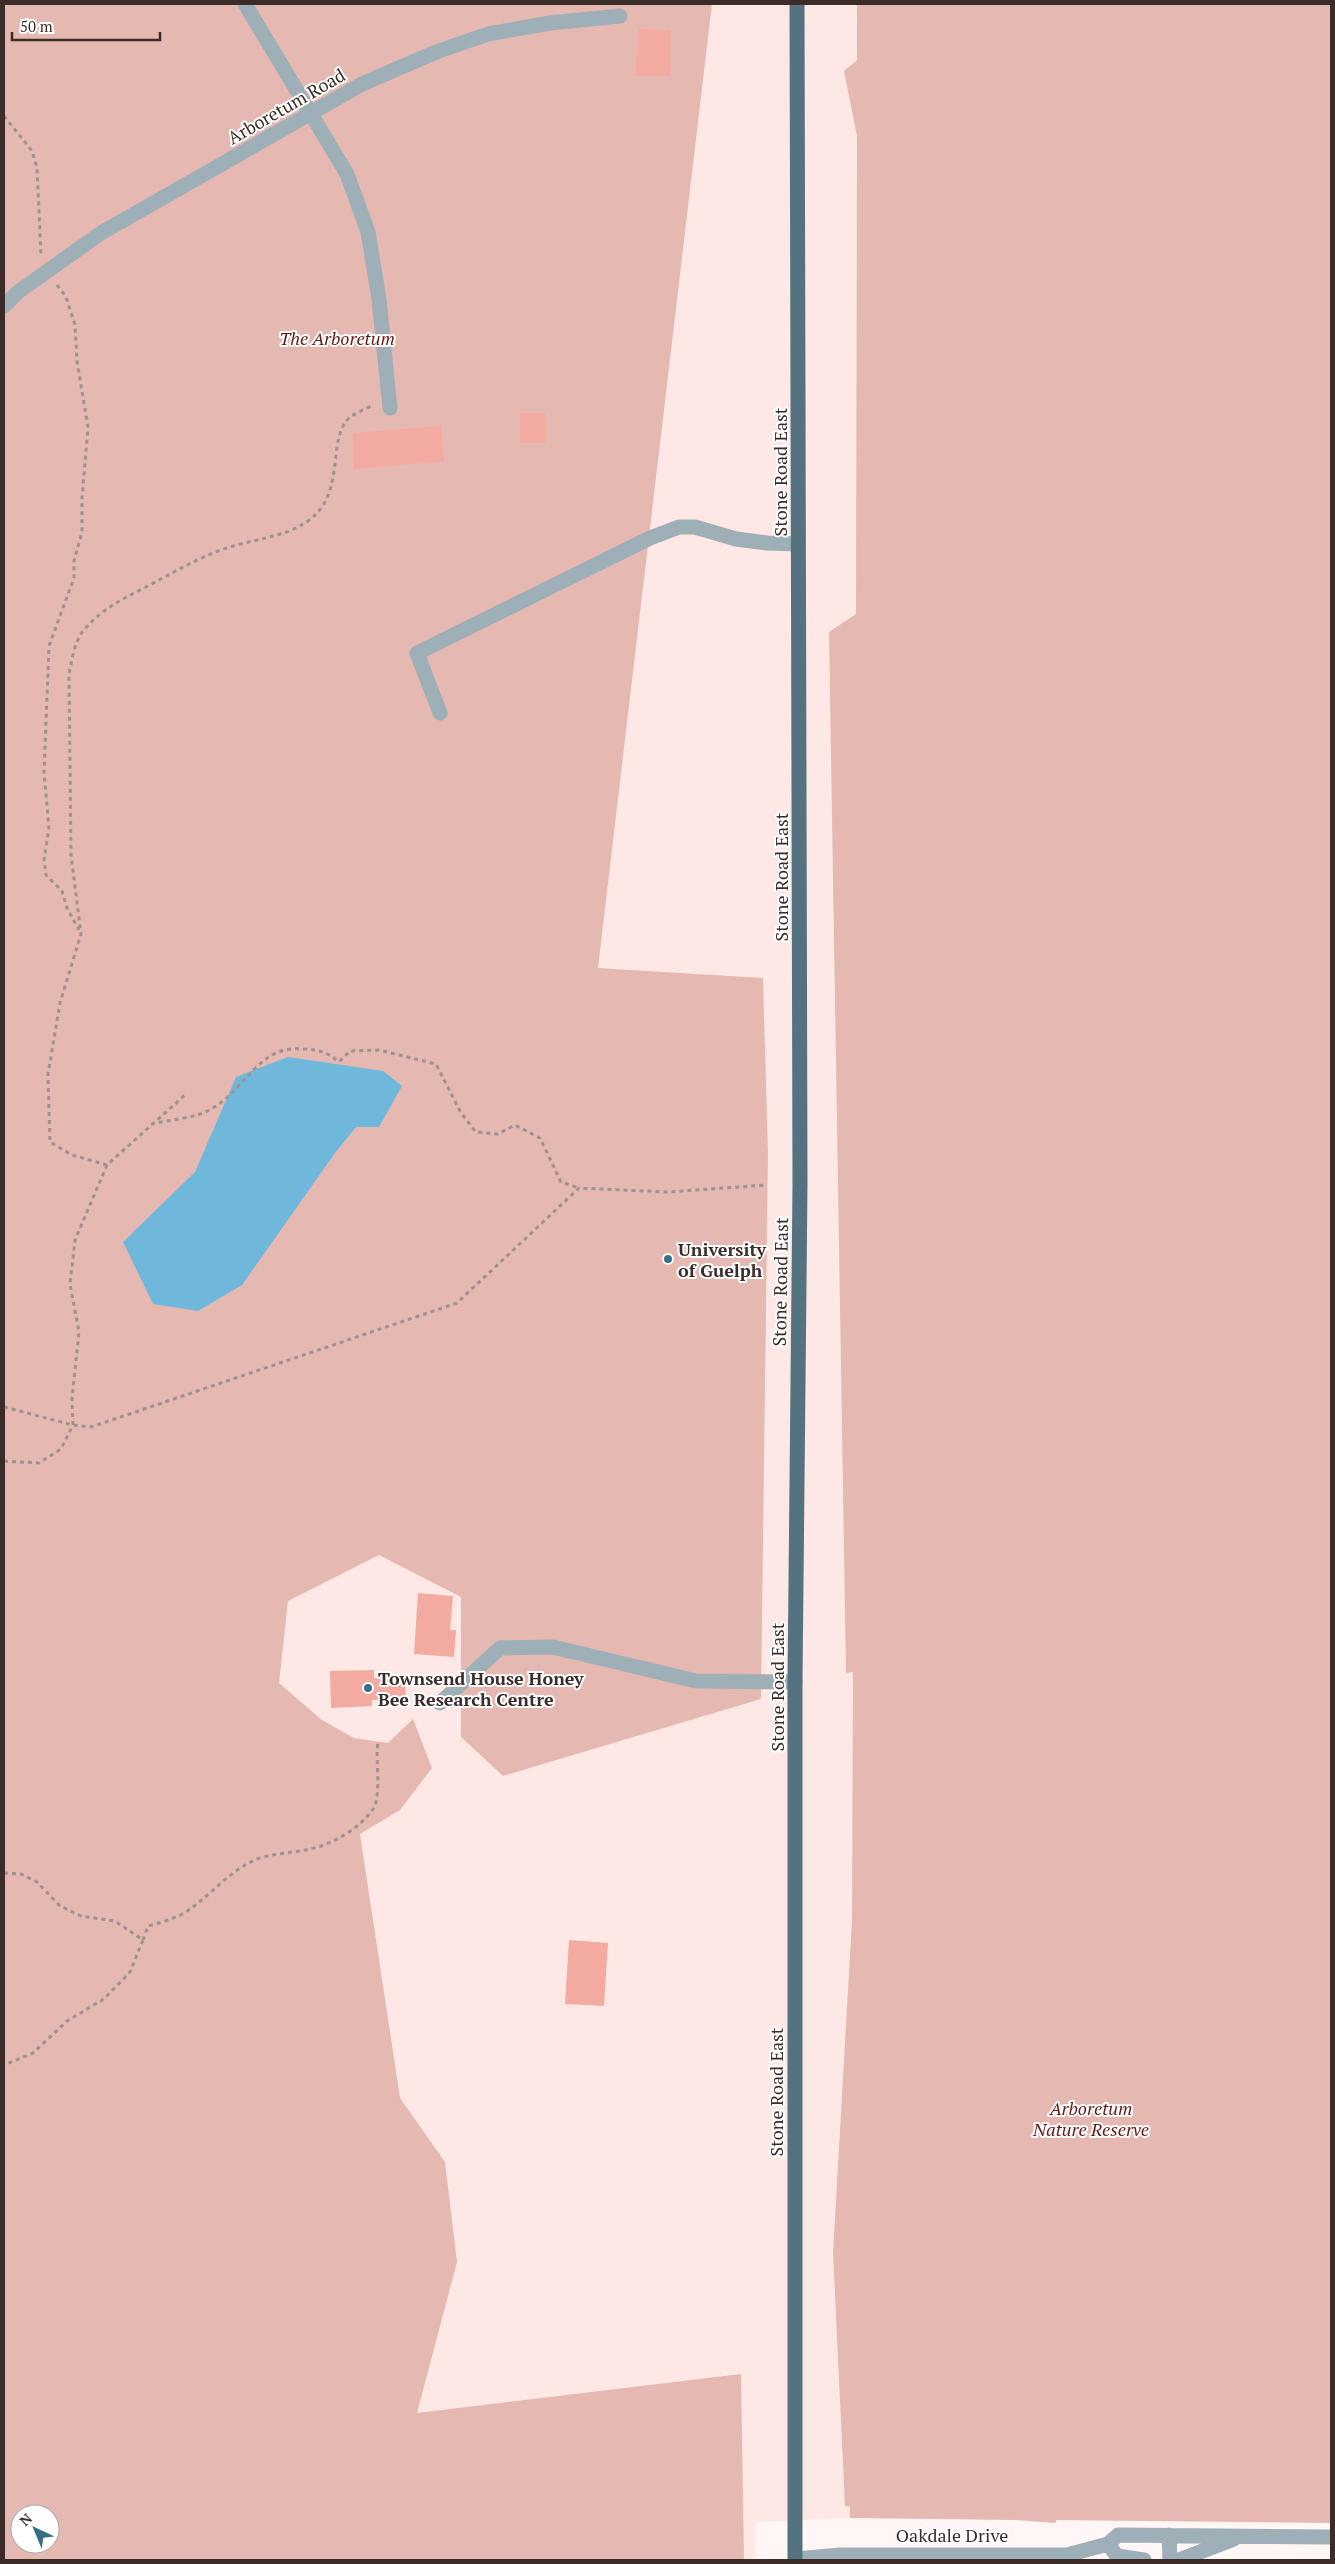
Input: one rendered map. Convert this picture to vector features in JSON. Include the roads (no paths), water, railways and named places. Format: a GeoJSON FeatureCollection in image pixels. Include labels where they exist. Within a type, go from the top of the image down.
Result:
{"type":"FeatureCollection","features":[{"type":"Feature","properties":{"kind":"main road","name":"Stone Road East"},"geometry":{"type":"LineString","coordinates":[[795,2560],[795,1682],[800,1184],[797,4]]}},
{"type":"Feature","properties":{"kind":"street"},"geometry":{"type":"LineString","coordinates":[[245,4],[347,174],[368,232],[380,299],[389,402]]}},
{"type":"Feature","properties":{"kind":"street","name":"Arboretum Road"},"geometry":{"type":"LineString","coordinates":[[4,306],[48,270],[101,234],[362,84],[436,52],[488,34],[550,23],[620,16]]}},
{"type":"Feature","properties":{"kind":"street"},"geometry":{"type":"LineString","coordinates":[[440,713],[417,654],[650,538],[679,527],[695,527],[736,539],[798,544]]}},
{"type":"Feature","properties":{"kind":"street"},"geometry":{"type":"LineString","coordinates":[[440,1703],[500,1648],[553,1647],[696,1681],[795,1682]]}},
{"type":"Feature","properties":{"kind":"street","name":"Oakdale Drive"},"geometry":{"type":"LineString","coordinates":[[795,2560],[841,2555],[1042,2557],[1067,2555],[1108,2544],[1118,2535],[1331,2538]]}},
{"type":"Feature","properties":{"kind":"street"},"geometry":{"type":"LineString","coordinates":[[1169,2535],[1170,2560]]}},
{"type":"Feature","properties":{"kind":"street","name":"Oakdale Drive"},"geometry":{"type":"LineString","coordinates":[[1179,2560],[1241,2536]]}},
{"type":"Feature","properties":{"kind":"street"},"geometry":{"type":"LineString","coordinates":[[1108,2544],[1108,2560]]}},
{"type":"Feature","properties":{"kind":"street"},"geometry":{"type":"LineString","coordinates":[[1108,2544],[1117,2556],[1144,2560]]}},
{"type":"Feature","properties":{"kind":"water"},"geometry":{"type":"Polygon","coordinates":[[[288,1057],[383,1071],[402,1086],[379,1127],[356,1127],[335,1153],[242,1285],[198,1311],[153,1304],[123,1242],[195,1172],[236,1077],[288,1057]]]}},
{"type":"Feature","properties":{"kind":"place","name":"University of Guelph"},"geometry":{"type":"Point","coordinates":[668,1259]}},
{"type":"Feature","properties":{"kind":"place","name":"Townsend House Honey Bee Research Centre"},"geometry":{"type":"Point","coordinates":[368,1688]}},
{"type":"Feature","properties":{"kind":"park label","name":"The Arboretum"},"geometry":{"type":"Point","coordinates":[337,338]}},
{"type":"Feature","properties":{"kind":"park label","name":"Arboretum Nature Reserve"},"geometry":{"type":"Point","coordinates":[1091,2118]}}]}
